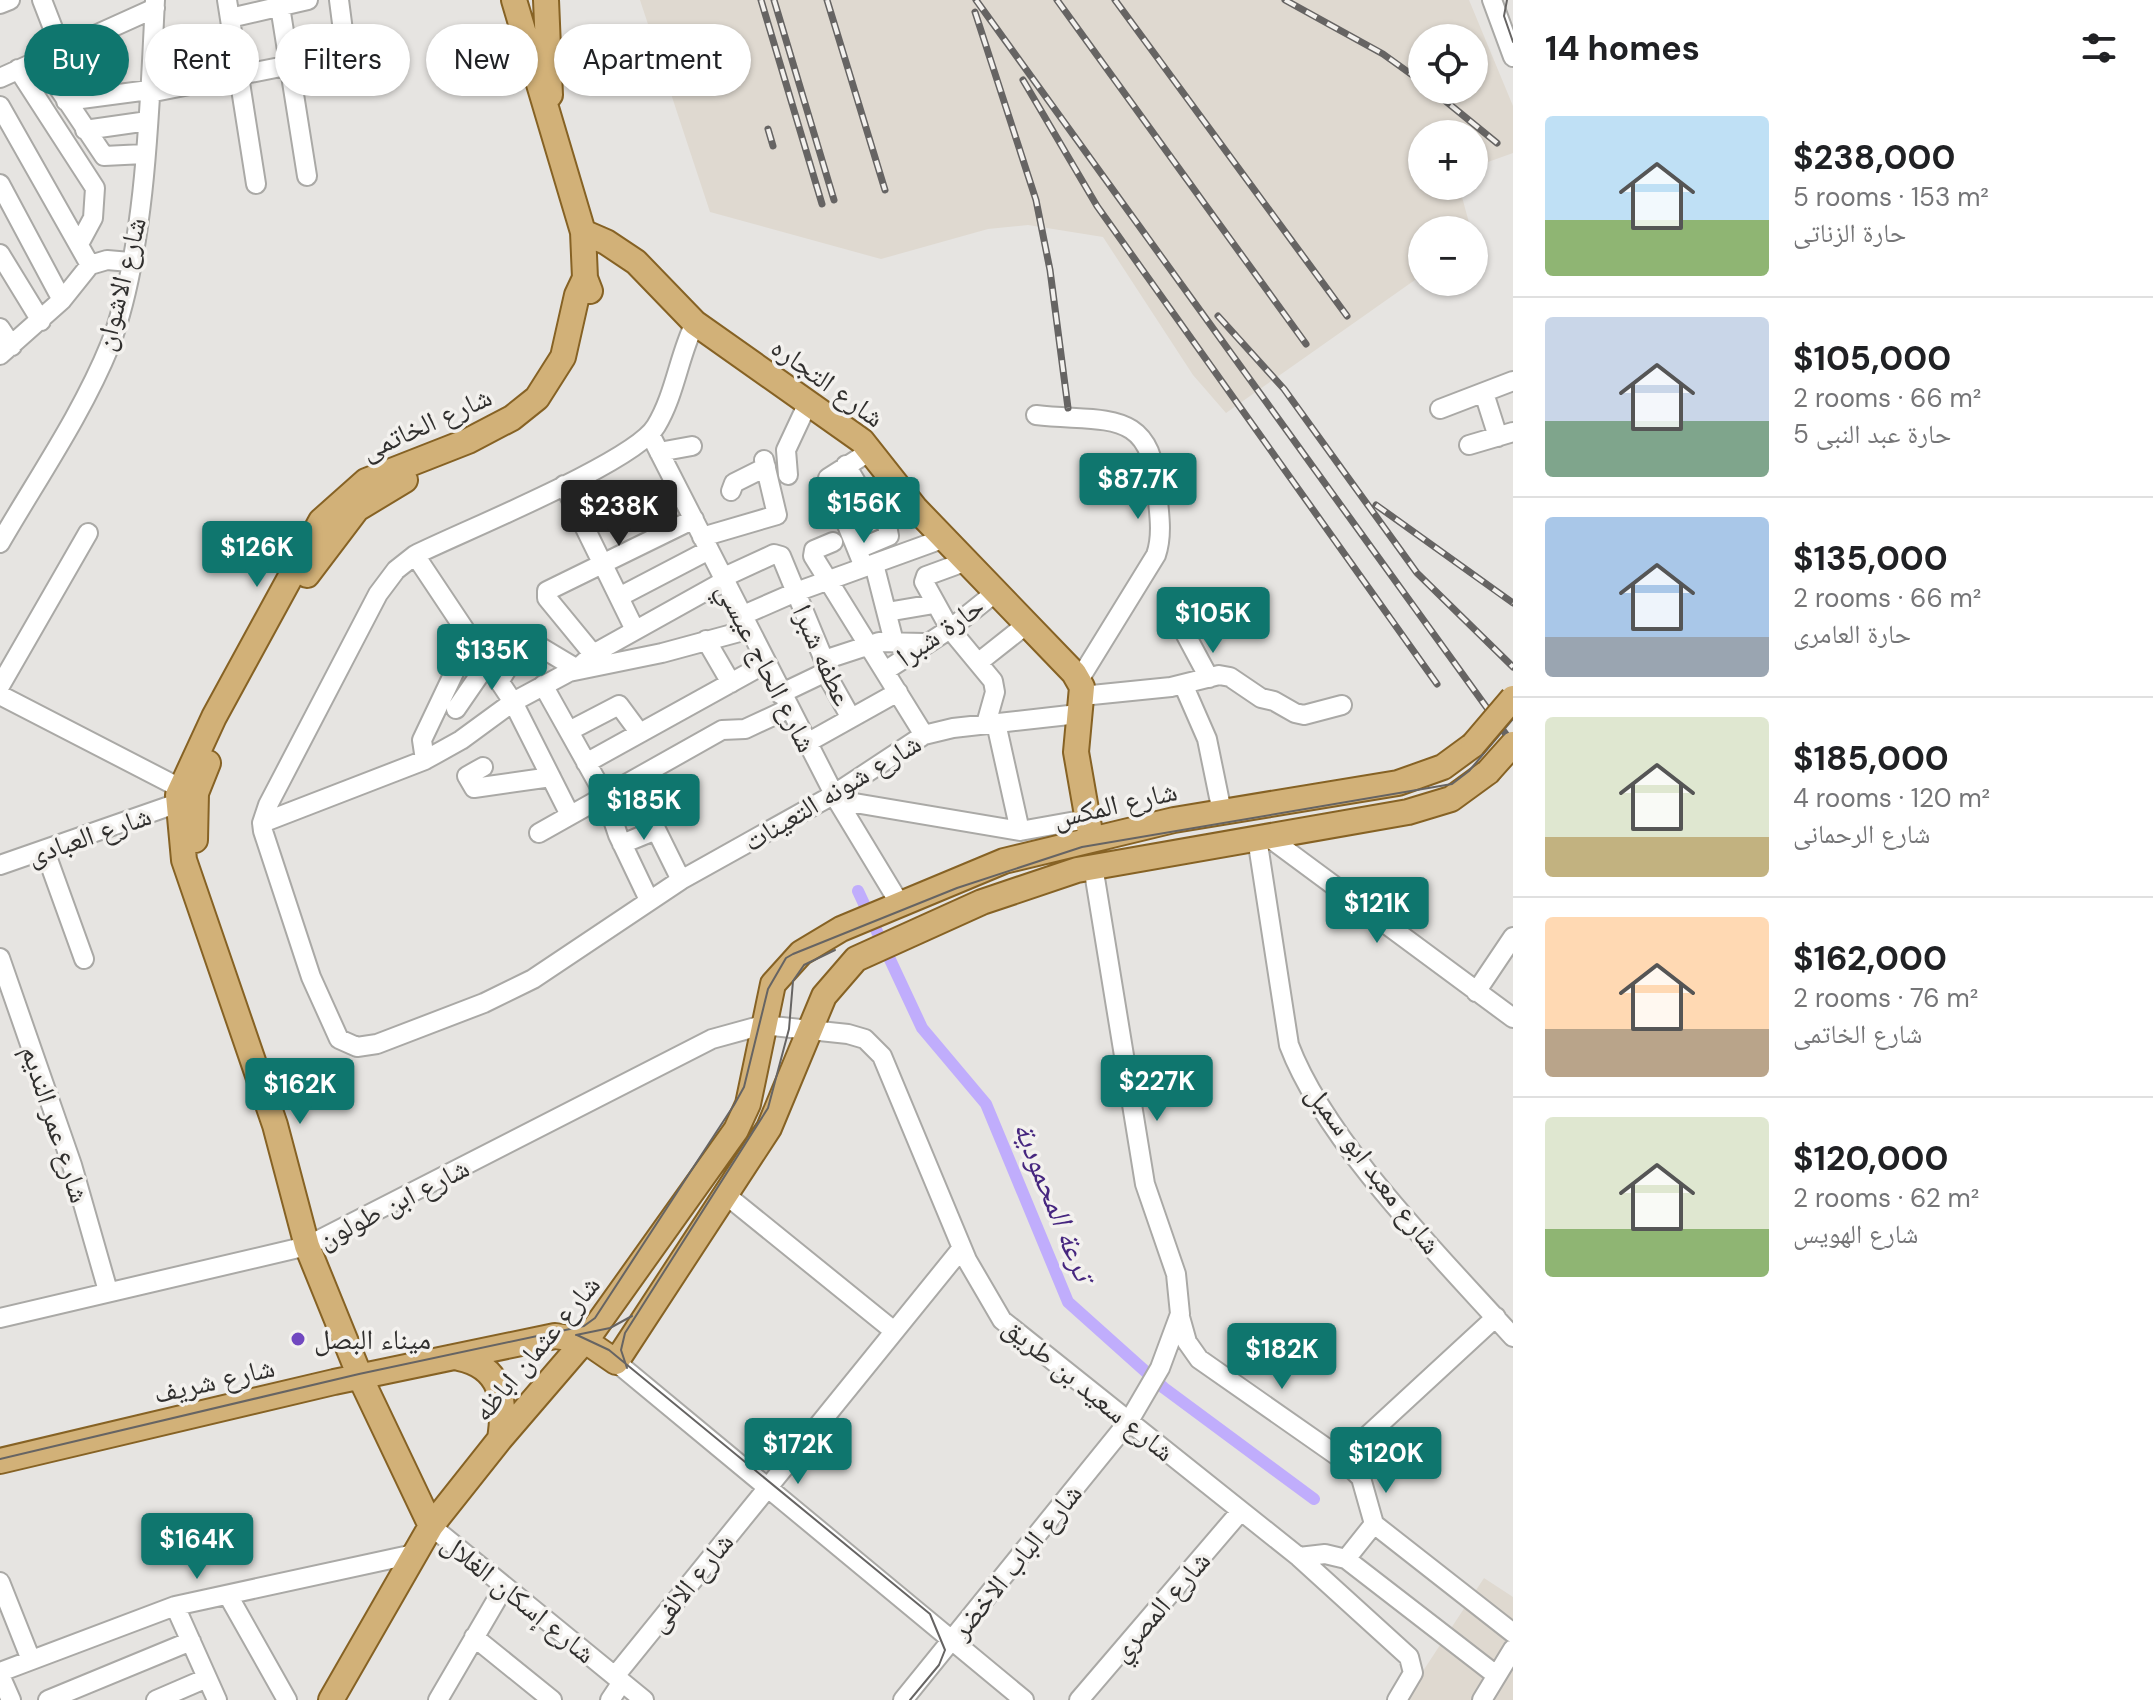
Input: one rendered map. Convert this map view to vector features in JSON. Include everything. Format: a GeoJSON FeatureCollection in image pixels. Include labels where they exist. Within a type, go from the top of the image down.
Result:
{"type":"FeatureCollection","features":[{"type":"Feature","properties":{"kind":"main road"},"geometry":{"type":"LineString","coordinates":[[514,0],[583,232],[585,278]]}},
{"type":"Feature","properties":{"kind":"main road"},"geometry":{"type":"LineString","coordinates":[[546,0],[551,125]]}},
{"type":"Feature","properties":{"kind":"main road","name":"شارع التجاره"},"geometry":{"type":"LineString","coordinates":[[583,232],[606,242],[636,262],[695,323],[872,450],[906,498],[1027,624],[1080,696]]}},
{"type":"Feature","properties":{"kind":"main road","name":"شارع الخاتمى"},"geometry":{"type":"LineString","coordinates":[[431,1526],[360,1377],[307,1246],[275,1125],[184,860],[179,796],[214,717],[321,521],[366,481],[468,441],[512,418],[537,398],[563,357],[577,295],[585,278]]}},
{"type":"Feature","properties":{"kind":"main road","name":"شارع الخاتمى"},"geometry":{"type":"LineString","coordinates":[[237,1010],[237,996],[194,837],[196,793],[208,763],[309,571],[357,509],[394,485],[506,436],[554,400],[582,352],[591,307],[585,278]]}},
{"type":"Feature","properties":{"kind":"main road"},"geometry":{"type":"LineString","coordinates":[[1080,696],[1076,752],[1089,829]]}},
{"type":"Feature","properties":{"kind":"main road","name":"شارع المكس"},"geometry":{"type":"LineString","coordinates":[[763,1025],[773,984],[780,973],[801,953],[841,929],[1004,861],[1043,851],[1089,829],[1222,812],[1423,776],[1457,758],[1473,745],[1513,698]]}},
{"type":"Feature","properties":{"kind":"main road","name":"شارع المكس"},"geometry":{"type":"LineString","coordinates":[[810,1032],[824,996],[856,959],[982,902],[1051,877],[1093,866],[1432,806],[1471,787],[1513,744]]}},
{"type":"Feature","properties":{"kind":"main road","name":"شارع عثمان اباظه"},"geometry":{"type":"LineString","coordinates":[[338,1698],[431,1526],[628,1284],[736,1130],[748,1104],[763,1025]]}},
{"type":"Feature","properties":{"kind":"main road"},"geometry":{"type":"LineString","coordinates":[[584,1340],[616,1362],[778,1112],[810,1032]]}},
{"type":"Feature","properties":{"kind":"main road","name":"شارع شريف"},"geometry":{"type":"LineString","coordinates":[[0,1461],[360,1377],[555,1336],[584,1340]]}},
{"type":"Feature","properties":{"kind":"main road"},"geometry":{"type":"LineString","coordinates":[[456,1357],[476,1362],[496,1380],[503,1406],[500,1439]]}},
{"type":"Feature","properties":{"kind":"street"},"geometry":{"type":"LineString","coordinates":[[0,4],[10,0]]}},
{"type":"Feature","properties":{"kind":"street"},"geometry":{"type":"LineString","coordinates":[[42,0],[51,24]]}},
{"type":"Feature","properties":{"kind":"street"},"geometry":{"type":"LineString","coordinates":[[228,9],[308,0]]}},
{"type":"Feature","properties":{"kind":"street"},"geometry":{"type":"LineString","coordinates":[[339,0],[342,24]]}},
{"type":"Feature","properties":{"kind":"street"},"geometry":{"type":"LineString","coordinates":[[1499,2],[1513,57]]}},
{"type":"Feature","properties":{"kind":"street"},"geometry":{"type":"LineString","coordinates":[[280,3],[283,24]]}},
{"type":"Feature","properties":{"kind":"street"},"geometry":{"type":"LineString","coordinates":[[113,24],[155,4]]}},
{"type":"Feature","properties":{"kind":"street","name":"شارع الاشوان"},"geometry":{"type":"LineString","coordinates":[[154,24],[155,4]]}},
{"type":"Feature","properties":{"kind":"street"},"geometry":{"type":"LineString","coordinates":[[6,70],[95,188],[93,218],[79,244]]}},
{"type":"Feature","properties":{"kind":"street"},"geometry":{"type":"LineString","coordinates":[[66,101],[145,92]]}},
{"type":"Feature","properties":{"kind":"street"},"geometry":{"type":"LineString","coordinates":[[63,96],[104,156],[144,154]]}},
{"type":"Feature","properties":{"kind":"street","name":"شارع الاشوان"},"geometry":{"type":"LineString","coordinates":[[0,543],[109,346],[130,262],[149,96]]}},
{"type":"Feature","properties":{"kind":"street"},"geometry":{"type":"LineString","coordinates":[[242,96],[256,184]]}},
{"type":"Feature","properties":{"kind":"street"},"geometry":{"type":"LineString","coordinates":[[295,96],[307,176]]}},
{"type":"Feature","properties":{"kind":"street"},"geometry":{"type":"LineString","coordinates":[[0,106],[90,265]]}},
{"type":"Feature","properties":{"kind":"street"},"geometry":{"type":"LineString","coordinates":[[85,130],[148,121]]}},
{"type":"Feature","properties":{"kind":"street"},"geometry":{"type":"LineString","coordinates":[[0,184],[62,300]]}},
{"type":"Feature","properties":{"kind":"street"},"geometry":{"type":"LineString","coordinates":[[0,254],[41,321]]}},
{"type":"Feature","properties":{"kind":"street"},"geometry":{"type":"LineString","coordinates":[[0,328],[6,350],[62,300],[90,265],[107,260],[130,262]]}},
{"type":"Feature","properties":{"kind":"street"},"geometry":{"type":"LineString","coordinates":[[262,823],[378,594],[396,570],[415,555],[564,485],[631,449],[650,434],[661,414],[695,323]]}},
{"type":"Feature","properties":{"kind":"street"},"geometry":{"type":"LineString","coordinates":[[1440,409],[1513,381]]}},
{"type":"Feature","properties":{"kind":"street"},"geometry":{"type":"LineString","coordinates":[[1469,445],[1506,434],[1484,393]]}},
{"type":"Feature","properties":{"kind":"street"},"geometry":{"type":"LineString","coordinates":[[788,475],[786,450],[808,403]]}},
{"type":"Feature","properties":{"kind":"street"},"geometry":{"type":"LineString","coordinates":[[1036,415],[1131,427],[1151,448],[1156,465],[1160,532],[1156,555],[1080,696]]}},
{"type":"Feature","properties":{"kind":"street","name":"شارع الحاج عيسي"},"geometry":{"type":"LineString","coordinates":[[650,434],[805,744],[900,904]]}},
{"type":"Feature","properties":{"kind":"street"},"geometry":{"type":"LineString","coordinates":[[659,452],[692,446]]}},
{"type":"Feature","properties":{"kind":"street"},"geometry":{"type":"LineString","coordinates":[[872,450],[828,478],[887,612],[894,642]]}},
{"type":"Feature","properties":{"kind":"street"},"geometry":{"type":"LineString","coordinates":[[619,597],[706,544],[777,515],[765,463],[734,483],[731,491]]}},
{"type":"Feature","properties":{"kind":"street"},"geometry":{"type":"LineString","coordinates":[[846,465],[866,499]]}},
{"type":"Feature","properties":{"kind":"street"},"geometry":{"type":"LineString","coordinates":[[564,485],[635,630]]}},
{"type":"Feature","properties":{"kind":"street"},"geometry":{"type":"LineString","coordinates":[[593,654],[546,594],[550,588],[694,519]]}},
{"type":"Feature","properties":{"kind":"street"},"geometry":{"type":"LineString","coordinates":[[850,531],[883,522],[889,536],[865,560]]}},
{"type":"Feature","properties":{"kind":"street"},"geometry":{"type":"LineString","coordinates":[[0,686],[88,533]]}},
{"type":"Feature","properties":{"kind":"street"},"geometry":{"type":"LineString","coordinates":[[501,636],[525,640],[577,669],[664,658],[744,623],[796,592],[828,581],[865,560],[945,538]]}},
{"type":"Feature","properties":{"kind":"street"},"geometry":{"type":"LineString","coordinates":[[833,542],[813,553],[924,735]]}},
{"type":"Feature","properties":{"kind":"street","name":"عطفه شبرا"},"geometry":{"type":"LineString","coordinates":[[723,580],[778,554],[825,666],[851,718]]}},
{"type":"Feature","properties":{"kind":"street"},"geometry":{"type":"LineString","coordinates":[[415,555],[513,702],[570,815]]}},
{"type":"Feature","properties":{"kind":"street"},"geometry":{"type":"LineString","coordinates":[[967,561],[924,578],[934,604],[950,629],[995,686],[991,724],[1020,831]]}},
{"type":"Feature","properties":{"kind":"street"},"geometry":{"type":"LineString","coordinates":[[262,823],[425,760],[461,740],[513,702],[577,669],[593,654],[723,580]]}},
{"type":"Feature","properties":{"kind":"street","name":"حارة شبرا"},"geometry":{"type":"LineString","coordinates":[[885,671],[950,629],[996,592]]}},
{"type":"Feature","properties":{"kind":"street"},"geometry":{"type":"LineString","coordinates":[[887,612],[934,604]]}},
{"type":"Feature","properties":{"kind":"street"},"geometry":{"type":"LineString","coordinates":[[1179,622],[1209,678],[1230,677],[1261,698],[1304,715],[1342,705]]}},
{"type":"Feature","properties":{"kind":"street"},"geometry":{"type":"LineString","coordinates":[[979,662],[1027,624]]}},
{"type":"Feature","properties":{"kind":"street"},"geometry":{"type":"LineString","coordinates":[[425,760],[422,740],[470,639]]}},
{"type":"Feature","properties":{"kind":"street"},"geometry":{"type":"LineString","coordinates":[[499,682],[525,640]]}},
{"type":"Feature","properties":{"kind":"street"},"geometry":{"type":"LineString","coordinates":[[706,640],[731,683]]}},
{"type":"Feature","properties":{"kind":"street"},"geometry":{"type":"LineString","coordinates":[[539,833],[722,730],[745,729],[825,666],[868,644],[924,643]]}},
{"type":"Feature","properties":{"kind":"street"},"geometry":{"type":"LineString","coordinates":[[456,709],[487,664]]}},
{"type":"Feature","properties":{"kind":"street"},"geometry":{"type":"LineString","coordinates":[[586,763],[765,664]]}},
{"type":"Feature","properties":{"kind":"street","name":"شارع شونه التعينات"},"geometry":{"type":"LineString","coordinates":[[262,823],[311,977],[333,1032],[347,1045],[377,1044],[510,991],[562,962],[649,900],[835,798],[924,735],[991,724],[1080,696],[1209,678]]}},
{"type":"Feature","properties":{"kind":"street"},"geometry":{"type":"LineString","coordinates":[[1183,684],[1207,739],[1222,812]]}},
{"type":"Feature","properties":{"kind":"street"},"geometry":{"type":"LineString","coordinates":[[543,685],[605,796],[622,844],[649,900]]}},
{"type":"Feature","properties":{"kind":"street"},"geometry":{"type":"LineString","coordinates":[[805,744],[898,692]]}},
{"type":"Feature","properties":{"kind":"street"},"geometry":{"type":"LineString","coordinates":[[0,695],[179,796]]}},
{"type":"Feature","properties":{"kind":"street"},"geometry":{"type":"LineString","coordinates":[[569,731],[619,705],[639,732]]}},
{"type":"Feature","properties":{"kind":"street"},"geometry":{"type":"LineString","coordinates":[[483,767],[467,776],[474,788],[551,777]]}},
{"type":"Feature","properties":{"kind":"street"},"geometry":{"type":"LineString","coordinates":[[632,781],[681,880]]}},
{"type":"Feature","properties":{"kind":"street","name":"شارع العبادى"},"geometry":{"type":"LineString","coordinates":[[0,865],[45,851],[179,796]]}},
{"type":"Feature","properties":{"kind":"street"},"geometry":{"type":"LineString","coordinates":[[835,798],[1020,831],[1089,829]]}},
{"type":"Feature","properties":{"kind":"street"},"geometry":{"type":"LineString","coordinates":[[622,844],[656,830]]}},
{"type":"Feature","properties":{"kind":"street"},"geometry":{"type":"LineString","coordinates":[[1262,837],[1513,1018]]}},
{"type":"Feature","properties":{"kind":"street","name":"شارع معبد ابو سمبل"},"geometry":{"type":"LineString","coordinates":[[1262,837],[1289,1045],[1298,1068],[1360,1160],[1513,1337]]}},
{"type":"Feature","properties":{"kind":"street"},"geometry":{"type":"LineString","coordinates":[[45,851],[84,959]]}},
{"type":"Feature","properties":{"kind":"street"},"geometry":{"type":"LineString","coordinates":[[1093,866],[1145,1184],[1176,1274],[1180,1314],[1187,1342],[1199,1359],[1342,1459],[1361,1478],[1374,1524],[1513,1633]]}},
{"type":"Feature","properties":{"kind":"street"},"geometry":{"type":"LineString","coordinates":[[1476,992],[1513,937]]}},
{"type":"Feature","properties":{"kind":"street","name":"شارع عمر النديم"},"geometry":{"type":"LineString","coordinates":[[0,958],[72,1165],[108,1291]]}},
{"type":"Feature","properties":{"kind":"street","name":"شارع سعيد بن طريق"},"geometry":{"type":"LineString","coordinates":[[763,1025],[865,1039],[882,1056],[962,1248],[982,1291],[1002,1320],[1299,1557],[1409,1657],[1413,1673],[1397,1700]]}},
{"type":"Feature","properties":{"kind":"street","name":"شارع ابن طولون"},"geometry":{"type":"LineString","coordinates":[[0,1318],[307,1246],[712,1039],[763,1025]]}},
{"type":"Feature","properties":{"kind":"street"},"geometry":{"type":"LineString","coordinates":[[726,1195],[894,1331]]}},
{"type":"Feature","properties":{"kind":"street","name":"شارع الالفى"},"geometry":{"type":"LineString","coordinates":[[610,1700],[618,1679],[766,1487],[962,1248]]}},
{"type":"Feature","properties":{"kind":"street","name":"شارع الباب الاخضر"},"geometry":{"type":"LineString","coordinates":[[903,1700],[1129,1421],[1160,1368],[1180,1314]]}},
{"type":"Feature","properties":{"kind":"street"},"geometry":{"type":"LineString","coordinates":[[1342,1459],[1496,1317]]}},
{"type":"Feature","properties":{"kind":"street"},"geometry":{"type":"LineString","coordinates":[[616,1362],[1024,1700]]}},
{"type":"Feature","properties":{"kind":"street","name":"شارع المصري"},"geometry":{"type":"LineString","coordinates":[[1079,1700],[1240,1512]]}},
{"type":"Feature","properties":{"kind":"street"},"geometry":{"type":"LineString","coordinates":[[1346,1559],[1374,1524]]}},
{"type":"Feature","properties":{"kind":"street","name":"شارع إسكان الغلال"},"geometry":{"type":"LineString","coordinates":[[431,1526],[644,1700]]}},
{"type":"Feature","properties":{"kind":"street"},"geometry":{"type":"LineString","coordinates":[[11,1700],[0,1674],[175,1606],[229,1597],[414,1554]]}},
{"type":"Feature","properties":{"kind":"street"},"geometry":{"type":"LineString","coordinates":[[1299,1557],[1325,1554],[1346,1559],[1496,1675]]}},
{"type":"Feature","properties":{"kind":"street"},"geometry":{"type":"LineString","coordinates":[[0,1582],[7,1619],[31,1660]]}},
{"type":"Feature","properties":{"kind":"street"},"geometry":{"type":"LineString","coordinates":[[438,1700],[504,1587]]}},
{"type":"Feature","properties":{"kind":"street"},"geometry":{"type":"LineString","coordinates":[[229,1597],[287,1700]]}},
{"type":"Feature","properties":{"kind":"street"},"geometry":{"type":"LineString","coordinates":[[175,1606],[217,1700]]}},
{"type":"Feature","properties":{"kind":"street"},"geometry":{"type":"LineString","coordinates":[[474,1637],[552,1700]]}},
{"type":"Feature","properties":{"kind":"street"},"geometry":{"type":"LineString","coordinates":[[48,1700],[191,1641]]}},
{"type":"Feature","properties":{"kind":"street"},"geometry":{"type":"LineString","coordinates":[[1482,1700],[1513,1649]]}},
{"type":"Feature","properties":{"kind":"street"},"geometry":{"type":"LineString","coordinates":[[156,1700],[207,1678]]}},
{"type":"Feature","properties":{"kind":"shaded area"},"geometry":{"type":"Polygon","coordinates":[[[640,0],[1469,0],[1479,24],[1408,24],[1408,104],[1488,104],[1488,46],[1513,106],[1513,153],[1488,162],[1488,120],[1408,120],[1408,200],[1463,200],[1467,216],[1408,216],[1408,285],[1226,413],[1193,375],[1103,237],[1028,225],[988,229],[881,259],[710,212],[672,96],[751,96],[751,24],[648,24],[640,0]]]}},
{"type":"Feature","properties":{"kind":"shaded area"},"geometry":{"type":"Polygon","coordinates":[[[1484,1578],[1513,1597],[1513,1700],[1404,1700],[1484,1578]]]}},
{"type":"Feature","properties":{"kind":"waterway","name":"ترعة المحمودية"},"geometry":{"type":"LineString","coordinates":[[858,891],[922,1028],[986,1104],[1068,1302],[1164,1388],[1314,1499]]}},
{"type":"Feature","properties":{"kind":"tram line"},"geometry":{"type":"LineString","coordinates":[[1507,0],[1504,16],[1513,42]]}},
{"type":"Feature","properties":{"kind":"tram line"},"geometry":{"type":"LineString","coordinates":[[0,1459],[359,1374],[584,1326],[595,1318],[744,1087],[768,989],[786,958],[957,888],[1082,847],[1452,784],[1469,771],[1513,719]]}},
{"type":"Feature","properties":{"kind":"tram line"},"geometry":{"type":"LineString","coordinates":[[627,1368],[621,1350],[625,1333],[768,1108],[789,1029],[793,981],[804,965],[835,950]]}},
{"type":"Feature","properties":{"kind":"tram line"},"geometry":{"type":"LineString","coordinates":[[576,1335],[610,1328],[632,1316]]}},
{"type":"Feature","properties":{"kind":"tram line"},"geometry":{"type":"LineString","coordinates":[[577,1335],[609,1350],[930,1614],[945,1650],[939,1665],[910,1700]]}},
{"type":"Feature","properties":{"kind":"railway"},"geometry":{"type":"LineString","coordinates":[[761,0],[822,204]]}},
{"type":"Feature","properties":{"kind":"railway"},"geometry":{"type":"LineString","coordinates":[[774,0],[834,200]]}},
{"type":"Feature","properties":{"kind":"railway"},"geometry":{"type":"LineString","coordinates":[[827,0],[885,190]]}},
{"type":"Feature","properties":{"kind":"railway"},"geometry":{"type":"LineString","coordinates":[[976,0],[1513,744]]}},
{"type":"Feature","properties":{"kind":"railway"},"geometry":{"type":"LineString","coordinates":[[1057,0],[1306,344]]}},
{"type":"Feature","properties":{"kind":"railway"},"geometry":{"type":"LineString","coordinates":[[1115,0],[1347,316]]}},
{"type":"Feature","properties":{"kind":"railway"},"geometry":{"type":"LineString","coordinates":[[1285,0],[1383,54],[1408,72]]}},
{"type":"Feature","properties":{"kind":"railway"},"geometry":{"type":"LineString","coordinates":[[975,12],[1036,200],[1050,270],[1068,408]]}},
{"type":"Feature","properties":{"kind":"railway"},"geometry":{"type":"LineString","coordinates":[[1023,80],[1097,206],[1437,684]]}},
{"type":"Feature","properties":{"kind":"railway"},"geometry":{"type":"LineString","coordinates":[[1449,104],[1497,143]]}},
{"type":"Feature","properties":{"kind":"railway"},"geometry":{"type":"LineString","coordinates":[[768,129],[773,146]]}},
{"type":"Feature","properties":{"kind":"railway"},"geometry":{"type":"LineString","coordinates":[[1218,316],[1284,389],[1417,573],[1513,667]]}},
{"type":"Feature","properties":{"kind":"railway"},"geometry":{"type":"LineString","coordinates":[[1376,505],[1513,603]]}},
{"type":"Feature","properties":{"kind":"place","name":"ميناء البصل"},"geometry":{"type":"Point","coordinates":[298,1339]}}]}
